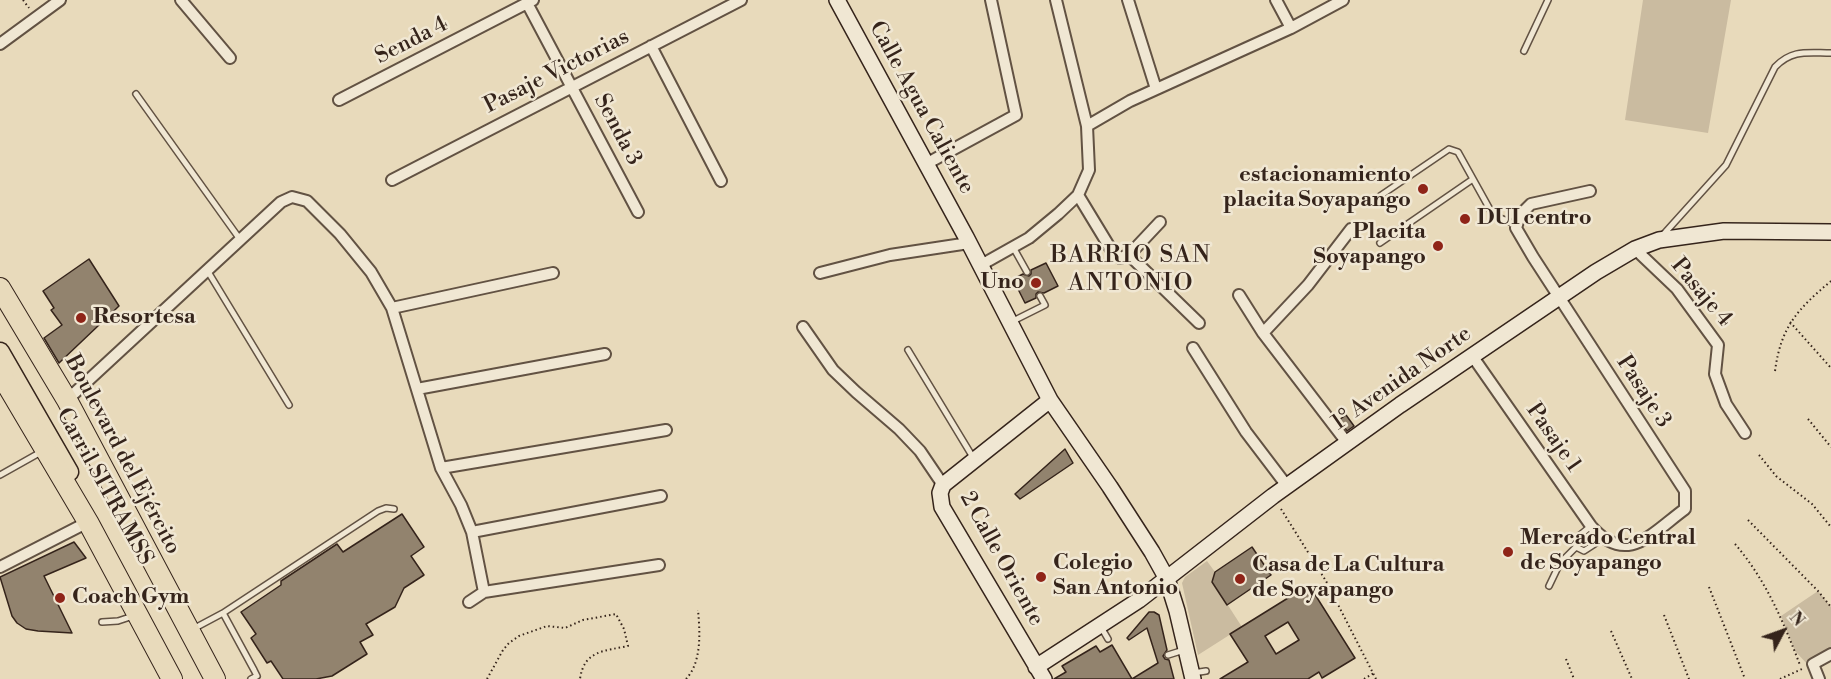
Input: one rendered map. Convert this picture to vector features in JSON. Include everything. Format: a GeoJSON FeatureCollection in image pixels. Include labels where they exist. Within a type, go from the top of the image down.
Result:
{"type":"FeatureCollection","features":[{"type":"Feature","properties":{"kind":"highway","name":"Boulevard del Ejército"},"geometry":{"type":"LineString","coordinates":[[0,288],[67,400],[215,679]]}},
{"type":"Feature","properties":{"kind":"highway"},"geometry":{"type":"LineString","coordinates":[[0,374],[88,522],[172,679]]}},
{"type":"Feature","properties":{"kind":"main road","name":"Calle Agua Caliente"},"geometry":{"type":"LineString","coordinates":[[837,0],[981,265],[1050,400],[1116,496],[1167,579],[1186,650],[1197,674]]}},
{"type":"Feature","properties":{"kind":"main road","name":"1° Avenida Norte"},"geometry":{"type":"LineString","coordinates":[[1040,673],[1099,625],[1167,579],[1273,496],[1400,405],[1596,272],[1635,249],[1659,240],[1724,231],[1831,232]]}},
{"type":"Feature","properties":{"kind":"main road","name":"Carril SITRAMSS"},"geometry":{"type":"LineString","coordinates":[[0,304],[107,489],[206,679]]}},
{"type":"Feature","properties":{"kind":"main road","name":"Carril SITRAMSS"},"geometry":{"type":"LineString","coordinates":[[0,352],[90,509],[181,679]]}},
{"type":"Feature","properties":{"kind":"main road","name":"2 Calle Oriente"},"geometry":{"type":"LineString","coordinates":[[1040,673],[942,507],[940,493],[943,484],[1050,400]]}},
{"type":"Feature","properties":{"kind":"street"},"geometry":{"type":"LineString","coordinates":[[0,44],[60,0]]}},
{"type":"Feature","properties":{"kind":"street"},"geometry":{"type":"LineString","coordinates":[[181,0],[230,58]]}},
{"type":"Feature","properties":{"kind":"street","name":"Pasaje Victorias"},"geometry":{"type":"LineString","coordinates":[[392,180],[741,0]]}},
{"type":"Feature","properties":{"kind":"street"},"geometry":{"type":"LineString","coordinates":[[926,164],[1016,115],[992,0]]}},
{"type":"Feature","properties":{"kind":"street"},"geometry":{"type":"LineString","coordinates":[[981,265],[1029,238],[1058,214],[1078,195],[1089,170],[1087,126],[1056,0]]}},
{"type":"Feature","properties":{"kind":"street"},"geometry":{"type":"LineString","coordinates":[[1128,0],[1156,89]]}},
{"type":"Feature","properties":{"kind":"street"},"geometry":{"type":"LineString","coordinates":[[1276,0],[1291,28]]}},
{"type":"Feature","properties":{"kind":"street"},"geometry":{"type":"LineString","coordinates":[[1087,126],[1130,101],[1291,28],[1342,0]]}},
{"type":"Feature","properties":{"kind":"street","name":"Senda 3"},"geometry":{"type":"LineString","coordinates":[[530,2],[638,212]]}},
{"type":"Feature","properties":{"kind":"street","name":"Senda 4"},"geometry":{"type":"LineString","coordinates":[[339,100],[530,2]]}},
{"type":"Feature","properties":{"kind":"street"},"geometry":{"type":"LineString","coordinates":[[651,46],[721,181]]}},
{"type":"Feature","properties":{"kind":"street"},"geometry":{"type":"LineString","coordinates":[[1516,225],[1520,215],[1531,204],[1590,192]]}},
{"type":"Feature","properties":{"kind":"street"},"geometry":{"type":"LineString","coordinates":[[1078,195],[1112,251],[1120,258],[1129,255],[1160,222]]}},
{"type":"Feature","properties":{"kind":"street"},"geometry":{"type":"LineString","coordinates":[[67,400],[239,238],[281,202],[292,197],[307,201],[340,234],[371,272],[392,308],[441,468],[461,505],[472,532],[484,592]]}},
{"type":"Feature","properties":{"kind":"street","name":"Pasaje 3"},"geometry":{"type":"LineString","coordinates":[[1516,225],[1559,298],[1685,491],[1685,509],[1640,542],[1630,546],[1619,545],[1604,538]]}},
{"type":"Feature","properties":{"kind":"street"},"geometry":{"type":"LineString","coordinates":[[1263,333],[1308,285],[1351,229]]}},
{"type":"Feature","properties":{"kind":"street"},"geometry":{"type":"LineString","coordinates":[[820,273],[890,255],[967,240]]}},
{"type":"Feature","properties":{"kind":"street","name":"Pasaje 4"},"geometry":{"type":"LineString","coordinates":[[1635,249],[1677,289],[1718,345],[1715,374],[1726,404],[1745,433]]}},
{"type":"Feature","properties":{"kind":"street"},"geometry":{"type":"LineString","coordinates":[[1129,255],[1199,323]]}},
{"type":"Feature","properties":{"kind":"street"},"geometry":{"type":"LineString","coordinates":[[392,308],[553,273]]}},
{"type":"Feature","properties":{"kind":"street"},"geometry":{"type":"LineString","coordinates":[[1239,296],[1263,333],[1347,444]]}},
{"type":"Feature","properties":{"kind":"street"},"geometry":{"type":"LineString","coordinates":[[803,327],[833,370],[899,429],[920,451],[943,484]]}},
{"type":"Feature","properties":{"kind":"street"},"geometry":{"type":"LineString","coordinates":[[1193,348],[1246,432],[1287,486]]}},
{"type":"Feature","properties":{"kind":"street"},"geometry":{"type":"LineString","coordinates":[[417,389],[605,354]]}},
{"type":"Feature","properties":{"kind":"street","name":"Pasaje 1"},"geometry":{"type":"LineString","coordinates":[[1473,357],[1591,526],[1604,538]]}},
{"type":"Feature","properties":{"kind":"street"},"geometry":{"type":"LineString","coordinates":[[441,468],[666,430]]}},
{"type":"Feature","properties":{"kind":"street"},"geometry":{"type":"LineString","coordinates":[[472,532],[661,496]]}},
{"type":"Feature","properties":{"kind":"street"},"geometry":{"type":"LineString","coordinates":[[0,567],[88,522]]}},
{"type":"Feature","properties":{"kind":"street"},"geometry":{"type":"LineString","coordinates":[[469,602],[484,592],[659,565]]}},
{"type":"Feature","properties":{"kind":"street"},"geometry":{"type":"LineString","coordinates":[[1819,679],[1813,664],[1831,654]]}},
{"type":"Feature","properties":{"kind":"lane"},"geometry":{"type":"LineString","coordinates":[[1524,51],[1548,0]]}},
{"type":"Feature","properties":{"kind":"lane"},"geometry":{"type":"LineString","coordinates":[[1659,240],[1726,165],[1775,67],[1782,60],[1794,54],[1831,53]]}},
{"type":"Feature","properties":{"kind":"lane"},"geometry":{"type":"LineString","coordinates":[[136,94],[239,238]]}},
{"type":"Feature","properties":{"kind":"lane"},"geometry":{"type":"LineString","coordinates":[[1380,196],[1449,149],[1458,152],[1493,215],[1516,225]]}},
{"type":"Feature","properties":{"kind":"lane"},"geometry":{"type":"LineString","coordinates":[[1380,243],[1473,179]]}},
{"type":"Feature","properties":{"kind":"lane"},"geometry":{"type":"LineString","coordinates":[[1013,247],[1027,272]]}},
{"type":"Feature","properties":{"kind":"lane"},"geometry":{"type":"LineString","coordinates":[[207,269],[289,405]]}},
{"type":"Feature","properties":{"kind":"lane"},"geometry":{"type":"LineString","coordinates":[[1010,322],[1045,305],[1040,296]]}},
{"type":"Feature","properties":{"kind":"lane"},"geometry":{"type":"LineString","coordinates":[[908,350],[975,460]]}},
{"type":"Feature","properties":{"kind":"lane"},"geometry":{"type":"LineString","coordinates":[[0,475],[45,450]]}},
{"type":"Feature","properties":{"kind":"lane"},"geometry":{"type":"LineString","coordinates":[[189,631],[223,613],[378,511],[386,508],[394,509]]}},
{"type":"Feature","properties":{"kind":"lane"},"geometry":{"type":"LineString","coordinates":[[1575,539],[1591,526]]}},
{"type":"Feature","properties":{"kind":"lane"},"geometry":{"type":"LineString","coordinates":[[1568,536],[1575,539]]}},
{"type":"Feature","properties":{"kind":"lane"},"geometry":{"type":"LineString","coordinates":[[1576,548],[1584,551],[1604,538]]}},
{"type":"Feature","properties":{"kind":"lane"},"geometry":{"type":"LineString","coordinates":[[1575,539],[1576,548]]}},
{"type":"Feature","properties":{"kind":"lane"},"geometry":{"type":"LineString","coordinates":[[1549,586],[1560,563],[1576,548]]}},
{"type":"Feature","properties":{"kind":"lane"},"geometry":{"type":"LineString","coordinates":[[223,613],[257,676],[251,679]]}},
{"type":"Feature","properties":{"kind":"lane"},"geometry":{"type":"LineString","coordinates":[[102,622],[110,623],[137,614]]}},
{"type":"Feature","properties":{"kind":"lane"},"geometry":{"type":"LineString","coordinates":[[1099,625],[1108,639]]}},
{"type":"Feature","properties":{"kind":"lane"},"geometry":{"type":"LineString","coordinates":[[1168,655],[1186,650]]}},
{"type":"Feature","properties":{"kind":"path"},"geometry":{"type":"LineString","coordinates":[[1775,371],[1790,322],[1804,304],[1831,281]]}},
{"type":"Feature","properties":{"kind":"path"},"geometry":{"type":"LineString","coordinates":[[1790,322],[1831,368]]}},
{"type":"Feature","properties":{"kind":"path"},"geometry":{"type":"LineString","coordinates":[[1808,419],[1831,447]]}},
{"type":"Feature","properties":{"kind":"path"},"geometry":{"type":"LineString","coordinates":[[1759,455],[1776,476],[1812,504],[1831,527]]}},
{"type":"Feature","properties":{"kind":"path"},"geometry":{"type":"LineString","coordinates":[[1273,496],[1326,581],[1376,679]]}},
{"type":"Feature","properties":{"kind":"path"},"geometry":{"type":"LineString","coordinates":[[1748,520],[1831,607]]}},
{"type":"Feature","properties":{"kind":"path"},"geometry":{"type":"LineString","coordinates":[[1735,544],[1750,562],[1770,594],[1802,669]]}},
{"type":"Feature","properties":{"kind":"path"},"geometry":{"type":"LineString","coordinates":[[1709,587],[1745,679]]}},
{"type":"Feature","properties":{"kind":"path"},"geometry":{"type":"LineString","coordinates":[[686,679],[698,656],[698,610]]}},
{"type":"Feature","properties":{"kind":"path"},"geometry":{"type":"LineString","coordinates":[[487,679],[503,650],[519,636],[547,626],[565,628],[583,620],[616,614],[624,629],[628,646],[596,653],[586,660],[580,679]]}},
{"type":"Feature","properties":{"kind":"path"},"geometry":{"type":"LineString","coordinates":[[1664,615],[1689,679]]}},
{"type":"Feature","properties":{"kind":"path"},"geometry":{"type":"LineString","coordinates":[[1611,631],[1632,679]]}},
{"type":"Feature","properties":{"kind":"path"},"geometry":{"type":"LineString","coordinates":[[1566,659],[1574,679]]}},
{"type":"Feature","properties":{"kind":"path"},"geometry":{"type":"LineString","coordinates":[[1780,679],[1813,664]]}},
{"type":"Feature","properties":{"kind":"path"},"geometry":{"type":"LineString","coordinates":[[1364,679],[1374,673]]}},
{"type":"Feature","properties":{"kind":"shaded area"},"geometry":{"type":"Polygon","coordinates":[[[1643,0],[1731,0],[1708,133],[1625,120],[1643,0]]]}},
{"type":"Feature","properties":{"kind":"shaded area"},"geometry":{"type":"Polygon","coordinates":[[[1207,561],[1215,572],[1213,582],[1242,627],[1198,655],[1182,583],[1185,577],[1207,561]]]}},
{"type":"Feature","properties":{"kind":"shaded area"},"geometry":{"type":"Polygon","coordinates":[[[1818,591],[1831,607],[1831,654],[1809,666],[1795,651],[1781,616],[1818,591]]]}},
{"type":"Feature","properties":{"kind":"building","name":"Resortesa"},"geometry":{"type":"Polygon","coordinates":[[[89,259],[119,306],[59,363],[44,338],[62,325],[51,310],[54,308],[43,291],[89,259]]]}},
{"type":"Feature","properties":{"kind":"building","name":"Uno"},"geometry":{"type":"Polygon","coordinates":[[[1046,263],[1058,286],[1044,293],[1038,292],[1036,298],[1025,303],[1013,279],[1023,274],[1029,276],[1031,270],[1046,263]]]}},
{"type":"Feature","properties":{"kind":"building"},"geometry":{"type":"Polygon","coordinates":[[[1346,415],[1354,426],[1347,431],[1339,420],[1346,415]]]}},
{"type":"Feature","properties":{"kind":"building"},"geometry":{"type":"Polygon","coordinates":[[[1065,449],[1073,463],[1020,499],[1015,494],[1065,449]]]}},
{"type":"Feature","properties":{"kind":"building"},"geometry":{"type":"Polygon","coordinates":[[[402,514],[424,547],[411,556],[424,575],[404,588],[395,607],[366,624],[373,635],[360,642],[367,654],[332,676],[316,679],[283,679],[271,661],[267,663],[251,638],[256,634],[241,612],[281,585],[281,581],[337,544],[343,552],[402,514]]]}},
{"type":"Feature","properties":{"kind":"building"},"geometry":{"type":"Polygon","coordinates":[[[74,542],[86,558],[44,576],[72,633],[26,629],[12,616],[0,577],[74,542]]]}},
{"type":"Feature","properties":{"kind":"building","name":"Casa de La Cultura de Soyapango"},"geometry":{"type":"Polygon","coordinates":[[[1252,547],[1271,575],[1227,605],[1212,582],[1215,572],[1252,547]]]}},
{"type":"Feature","properties":{"kind":"building"},"geometry":{"type":"Polygon","coordinates":[[[1309,585],[1355,658],[1322,678],[1319,672],[1308,679],[1220,679],[1248,662],[1230,634],[1309,585]],[[1288,622],[1265,636],[1276,654],[1299,640],[1288,622]]]}},
{"type":"Feature","properties":{"kind":"building"},"geometry":{"type":"Polygon","coordinates":[[[1149,612],[1159,615],[1167,650],[1163,656],[1169,660],[1174,679],[1132,679],[1158,663],[1147,628],[1129,640],[1127,638],[1149,612]]]}},
{"type":"Feature","properties":{"kind":"building"},"geometry":{"type":"Polygon","coordinates":[[[1112,645],[1132,679],[1054,679],[1066,672],[1062,666],[1096,646],[1100,652],[1112,645]]]}},
{"type":"Feature","properties":{"kind":"place","name":"estacionamiento placita Soyapango"},"geometry":{"type":"Point","coordinates":[1423,189]}},
{"type":"Feature","properties":{"kind":"place","name":"DUI centro"},"geometry":{"type":"Point","coordinates":[1465,219]}},
{"type":"Feature","properties":{"kind":"place","name":"Placita Soyapango"},"geometry":{"type":"Point","coordinates":[1438,246]}},
{"type":"Feature","properties":{"kind":"place","name":"Uno"},"geometry":{"type":"Point","coordinates":[1036,283]}},
{"type":"Feature","properties":{"kind":"place","name":"Resortesa"},"geometry":{"type":"Point","coordinates":[81,318]}},
{"type":"Feature","properties":{"kind":"place","name":"Mercado Central de Soyapango"},"geometry":{"type":"Point","coordinates":[1508,552]}},
{"type":"Feature","properties":{"kind":"place","name":"Colegio San Antonio"},"geometry":{"type":"Point","coordinates":[1041,577]}},
{"type":"Feature","properties":{"kind":"place","name":"Casa de La Cultura de Soyapango"},"geometry":{"type":"Point","coordinates":[1240,579]}},
{"type":"Feature","properties":{"kind":"place","name":"Coach Gym"},"geometry":{"type":"Point","coordinates":[60,598]}},
{"type":"Feature","properties":{"kind":"district","name":"BARRIO SAN ANTONIO"},"geometry":{"type":"Point","coordinates":[1131,270]}}]}
